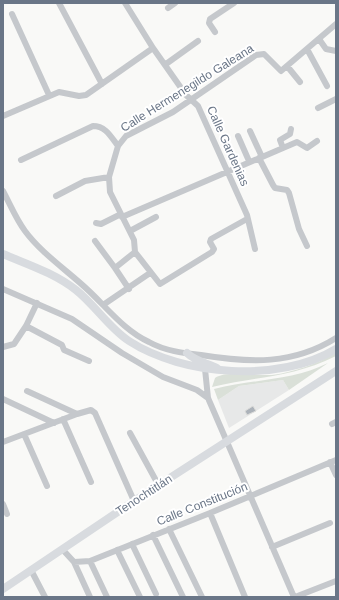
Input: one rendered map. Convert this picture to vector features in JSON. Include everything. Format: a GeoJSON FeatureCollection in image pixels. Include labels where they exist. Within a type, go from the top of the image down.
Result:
{"type":"FeatureCollection","features":[{"type":"Feature","properties":{"kind":"main road"},"geometry":{"type":"LineString","coordinates":[[3,254],[53,274],[77,291],[128,340],[141,348],[171,360],[205,369],[268,370],[285,368],[310,361],[336,349]]}},
{"type":"Feature","properties":{"kind":"main road"},"geometry":{"type":"LineString","coordinates":[[187,353],[192,358],[205,362],[217,369]]}},
{"type":"Feature","properties":{"kind":"main road","name":"Tenochtitlán"},"geometry":{"type":"LineString","coordinates":[[3,589],[134,501],[336,371]]}},
{"type":"Feature","properties":{"kind":"street"},"geometry":{"type":"LineString","coordinates":[[59,3],[102,84]]}},
{"type":"Feature","properties":{"kind":"street","name":"Calle Gardenias"},"geometry":{"type":"LineString","coordinates":[[125,3],[153,48],[166,64],[186,95],[198,106],[247,219],[255,249]]}},
{"type":"Feature","properties":{"kind":"street"},"geometry":{"type":"LineString","coordinates":[[168,8],[176,3]]}},
{"type":"Feature","properties":{"kind":"street"},"geometry":{"type":"LineString","coordinates":[[216,32],[209,23],[210,19],[234,3]]}},
{"type":"Feature","properties":{"kind":"street"},"geometry":{"type":"LineString","coordinates":[[12,14],[49,95]]}},
{"type":"Feature","properties":{"kind":"street"},"geometry":{"type":"LineString","coordinates":[[300,82],[287,66],[336,24]]}},
{"type":"Feature","properties":{"kind":"street"},"geometry":{"type":"LineString","coordinates":[[318,39],[326,49],[336,51]]}},
{"type":"Feature","properties":{"kind":"street"},"geometry":{"type":"LineString","coordinates":[[166,64],[198,41]]}},
{"type":"Feature","properties":{"kind":"street"},"geometry":{"type":"LineString","coordinates":[[3,116],[58,92],[79,96],[86,95],[153,48]]}},
{"type":"Feature","properties":{"kind":"street"},"geometry":{"type":"LineString","coordinates":[[307,49],[327,86]]}},
{"type":"Feature","properties":{"kind":"street","name":"Calle Hermenegildo Galeana"},"geometry":{"type":"LineString","coordinates":[[247,219],[211,239],[210,242],[214,249],[212,252],[160,284],[135,252],[134,240],[110,192],[109,177],[118,146],[126,136],[173,112],[260,53],[264,54],[280,71],[287,66]]}},
{"type":"Feature","properties":{"kind":"street"},"geometry":{"type":"LineString","coordinates":[[318,108],[336,99]]}},
{"type":"Feature","properties":{"kind":"street"},"geometry":{"type":"LineString","coordinates":[[20,160],[93,126],[100,126],[106,130],[118,146]]}},
{"type":"Feature","properties":{"kind":"street"},"geometry":{"type":"LineString","coordinates":[[283,148],[280,140],[290,134],[291,129]]}},
{"type":"Feature","properties":{"kind":"street"},"geometry":{"type":"LineString","coordinates":[[250,131],[273,186],[275,188],[287,190],[289,193],[299,229],[307,246]]}},
{"type":"Feature","properties":{"kind":"street"},"geometry":{"type":"LineString","coordinates":[[238,136],[249,162]]}},
{"type":"Feature","properties":{"kind":"street"},"geometry":{"type":"LineString","coordinates":[[96,223],[101,224],[297,142],[307,148],[317,141]]}},
{"type":"Feature","properties":{"kind":"street"},"geometry":{"type":"LineString","coordinates":[[56,196],[85,181],[109,177]]}},
{"type":"Feature","properties":{"kind":"street"},"geometry":{"type":"LineString","coordinates":[[3,191],[25,230],[50,257],[89,291],[127,328],[148,342],[169,350],[226,359],[257,361],[288,358],[305,354],[336,338]]}},
{"type":"Feature","properties":{"kind":"street"},"geometry":{"type":"LineString","coordinates":[[130,231],[156,217]]}},
{"type":"Feature","properties":{"kind":"street"},"geometry":{"type":"LineString","coordinates":[[95,241],[129,289]]}},
{"type":"Feature","properties":{"kind":"street"},"geometry":{"type":"LineString","coordinates":[[115,268],[135,252]]}},
{"type":"Feature","properties":{"kind":"street"},"geometry":{"type":"LineString","coordinates":[[103,305],[129,289],[150,273]]}},
{"type":"Feature","properties":{"kind":"street"},"geometry":{"type":"LineString","coordinates":[[3,290],[72,319],[122,353],[163,377],[197,390],[208,398]]}},
{"type":"Feature","properties":{"kind":"street"},"geometry":{"type":"LineString","coordinates":[[3,347],[14,344],[26,326],[37,304]]}},
{"type":"Feature","properties":{"kind":"street"},"geometry":{"type":"LineString","coordinates":[[26,326],[62,345],[64,350],[89,361]]}},
{"type":"Feature","properties":{"kind":"street"},"geometry":{"type":"LineString","coordinates":[[205,369],[208,398],[294,597],[336,581]]}},
{"type":"Feature","properties":{"kind":"street"},"geometry":{"type":"LineString","coordinates":[[27,391],[77,414]]}},
{"type":"Feature","properties":{"kind":"street"},"geometry":{"type":"LineString","coordinates":[[3,399],[54,423]]}},
{"type":"Feature","properties":{"kind":"street"},"geometry":{"type":"LineString","coordinates":[[3,442],[91,410],[95,413],[134,501]]}},
{"type":"Feature","properties":{"kind":"street"},"geometry":{"type":"LineString","coordinates":[[63,419],[91,482]]}},
{"type":"Feature","properties":{"kind":"street"},"geometry":{"type":"LineString","coordinates":[[130,433],[159,486]]}},
{"type":"Feature","properties":{"kind":"street"},"geometry":{"type":"LineString","coordinates":[[24,434],[47,486]]}},
{"type":"Feature","properties":{"kind":"street"},"geometry":{"type":"LineString","coordinates":[[333,461],[336,475]]}},
{"type":"Feature","properties":{"kind":"street","name":"Calle Constitución"},"geometry":{"type":"LineString","coordinates":[[74,562],[90,561],[210,513],[333,461]]}},
{"type":"Feature","properties":{"kind":"street"},"geometry":{"type":"LineString","coordinates":[[3,504],[7,514]]}},
{"type":"Feature","properties":{"kind":"street"},"geometry":{"type":"LineString","coordinates":[[210,513],[245,597]]}},
{"type":"Feature","properties":{"kind":"street"},"geometry":{"type":"LineString","coordinates":[[272,547],[330,523]]}},
{"type":"Feature","properties":{"kind":"street"},"geometry":{"type":"LineString","coordinates":[[170,529],[202,597]]}},
{"type":"Feature","properties":{"kind":"street"},"geometry":{"type":"LineString","coordinates":[[153,536],[183,597]]}},
{"type":"Feature","properties":{"kind":"street"},"geometry":{"type":"LineString","coordinates":[[132,544],[156,594]]}},
{"type":"Feature","properties":{"kind":"street"},"geometry":{"type":"LineString","coordinates":[[63,550],[74,562],[90,597]]}},
{"type":"Feature","properties":{"kind":"street"},"geometry":{"type":"LineString","coordinates":[[117,550],[140,597]]}},
{"type":"Feature","properties":{"kind":"street"},"geometry":{"type":"LineString","coordinates":[[90,561],[107,597]]}},
{"type":"Feature","properties":{"kind":"street"},"geometry":{"type":"LineString","coordinates":[[31,570],[45,597]]}},
{"type":"Feature","properties":{"kind":"shaded area"},"geometry":{"type":"Polygon","coordinates":[[[336,353],[336,356],[304,369],[274,376],[212,387],[215,378],[226,374],[281,374],[321,361],[336,353]]]}},
{"type":"Feature","properties":{"kind":"shaded area"},"geometry":{"type":"Polygon","coordinates":[[[328,363],[289,390],[283,380],[239,386],[218,400],[214,389],[300,373],[328,363]]]}},
{"type":"Feature","properties":{"kind":"shaded area"},"geometry":{"type":"Polygon","coordinates":[[[283,380],[289,390],[229,428],[218,400],[239,386],[283,380]]]}},
{"type":"Feature","properties":{"kind":"building"},"geometry":{"type":"Polygon","coordinates":[[[253,406],[256,411],[247,415],[245,411],[253,406]]]}}]}
